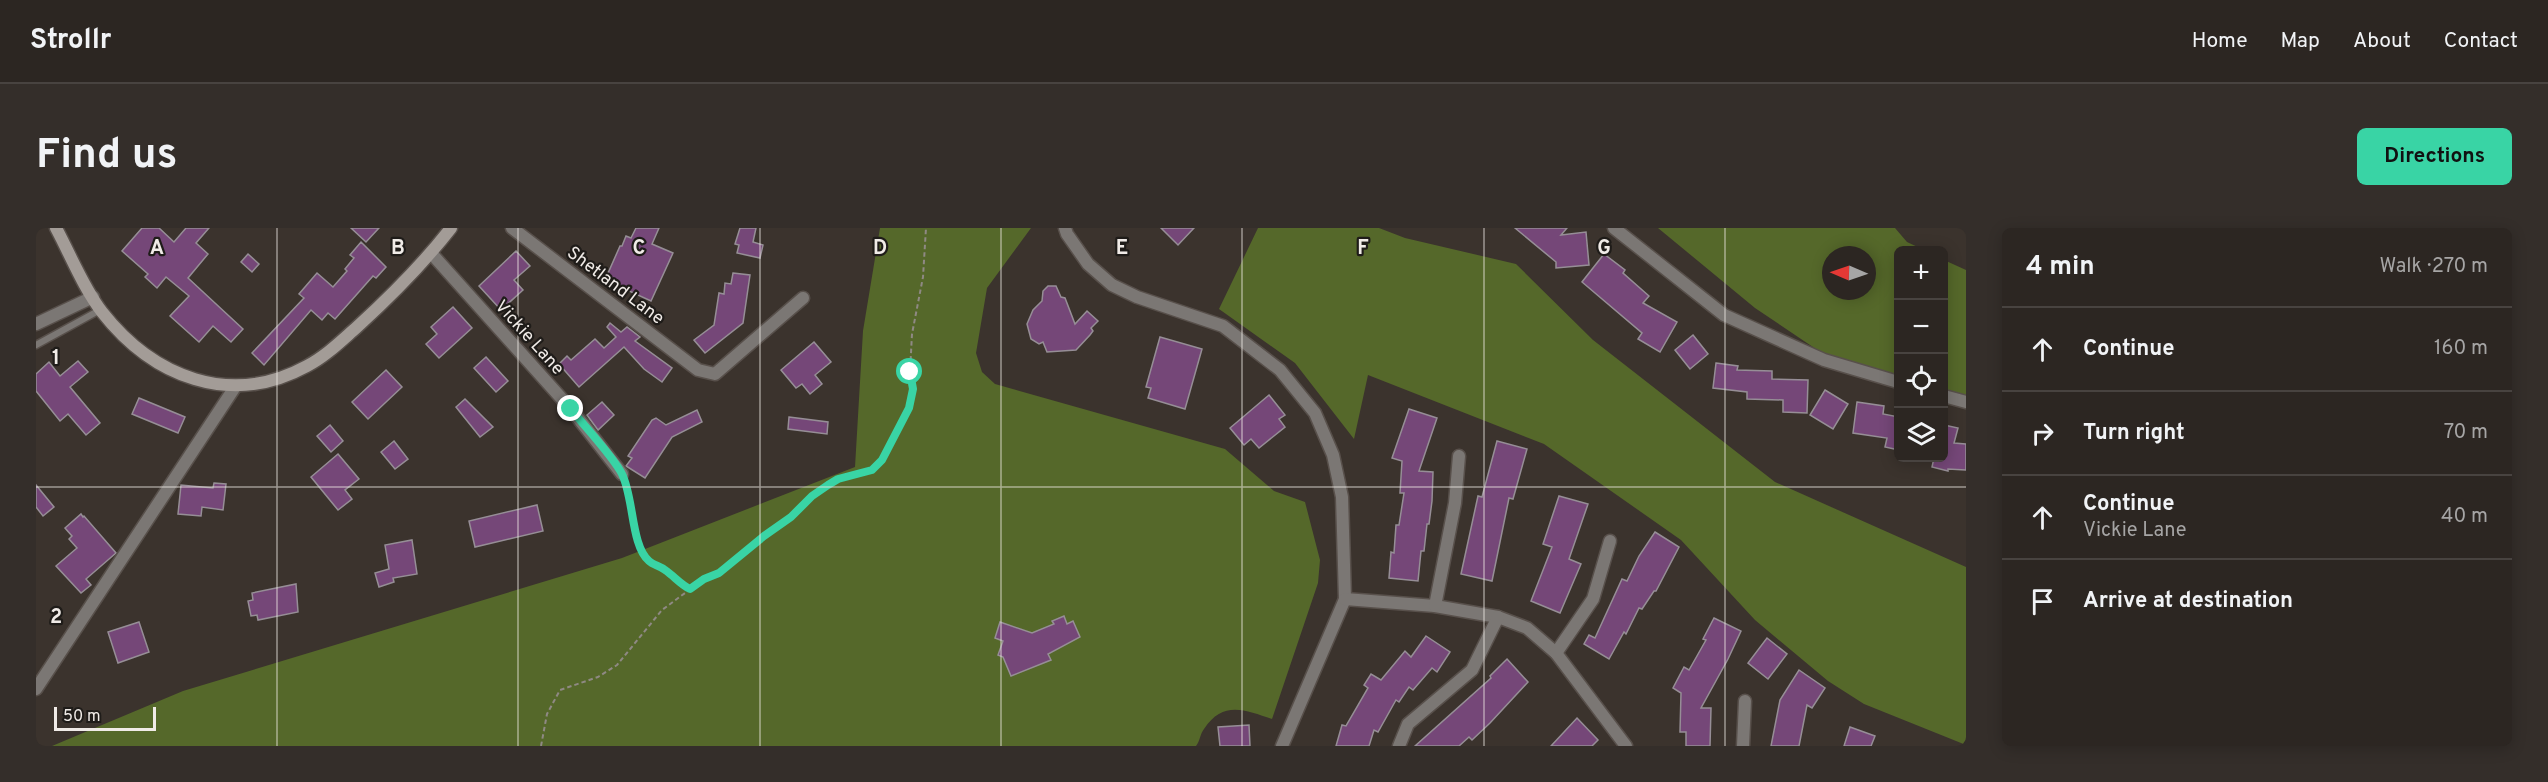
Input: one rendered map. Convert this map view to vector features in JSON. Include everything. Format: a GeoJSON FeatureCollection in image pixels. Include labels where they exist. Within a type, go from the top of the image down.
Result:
{"type":"FeatureCollection","features":[{"type":"Feature","properties":{"kind":"street"},"geometry":{"type":"LineString","coordinates":[[56,228],[100,310],[124,338],[159,364],[190,379],[235,387],[290,375],[329,352],[399,290],[451,228]]}},
{"type":"Feature","properties":{"kind":"street","name":"Shetland Lane"},"geometry":{"type":"LineString","coordinates":[[512,228],[698,370],[715,374],[803,298]]}},
{"type":"Feature","properties":{"kind":"street"},"geometry":{"type":"LineString","coordinates":[[1065,228],[1088,264],[1112,285],[1137,297],[1223,326],[1280,370],[1315,413],[1334,455],[1342,497],[1345,599],[1282,746]]}},
{"type":"Feature","properties":{"kind":"street"},"geometry":{"type":"LineString","coordinates":[[1614,228],[1724,315],[1824,360],[1894,381]]}},
{"type":"Feature","properties":{"kind":"street","name":"Vickie Lane"},"geometry":{"type":"LineString","coordinates":[[431,253],[571,409],[622,474]]}},
{"type":"Feature","properties":{"kind":"street"},"geometry":{"type":"LineString","coordinates":[[36,324],[93,297]]}},
{"type":"Feature","properties":{"kind":"street"},"geometry":{"type":"LineString","coordinates":[[36,689],[235,387]]}},
{"type":"Feature","properties":{"kind":"street"},"geometry":{"type":"LineString","coordinates":[[1948,397],[1966,402]]}},
{"type":"Feature","properties":{"kind":"street"},"geometry":{"type":"LineString","coordinates":[[1435,606],[1455,503],[1459,456]]}},
{"type":"Feature","properties":{"kind":"street"},"geometry":{"type":"LineString","coordinates":[[1556,653],[1593,600],[1610,541]]}},
{"type":"Feature","properties":{"kind":"street"},"geometry":{"type":"LineString","coordinates":[[1345,599],[1435,606],[1498,617],[1527,628],[1556,653],[1626,746]]}},
{"type":"Feature","properties":{"kind":"street"},"geometry":{"type":"LineString","coordinates":[[1399,746],[1408,724],[1472,670],[1498,617]]}},
{"type":"Feature","properties":{"kind":"street"},"geometry":{"type":"LineString","coordinates":[[1743,746],[1745,701]]}},
{"type":"Feature","properties":{"kind":"lane"},"geometry":{"type":"LineString","coordinates":[[36,345],[100,310]]}},
{"type":"Feature","properties":{"kind":"path"},"geometry":{"type":"LineString","coordinates":[[541,746],[547,714],[560,690],[598,677],[617,665],[651,621],[690,589],[704,579],[719,573],[828,485],[838,479],[872,470],[882,460],[909,408],[913,389],[910,372],[912,334],[923,277],[926,228]]}},
{"type":"Feature","properties":{"kind":"path"},"geometry":{"type":"LineString","coordinates":[[622,474],[632,504],[636,526],[634,535],[648,560],[665,570],[679,584],[690,589]]}},
{"type":"Feature","properties":{"kind":"green space"},"geometry":{"type":"Polygon","coordinates":[[[880,228],[1031,228],[987,288],[976,353],[982,372],[995,384],[1225,449],[1274,491],[1305,502],[1320,560],[1318,583],[1272,719],[1244,711],[1227,711],[1211,720],[1196,746],[52,746],[183,691],[622,558],[855,467],[863,331],[880,228]]]}},
{"type":"Feature","properties":{"kind":"green space"},"geometry":{"type":"Polygon","coordinates":[[[1258,228],[1379,228],[1405,238],[1516,264],[1593,340],[1775,482],[1966,567],[1966,745],[1864,704],[1828,681],[1755,620],[1681,540],[1544,444],[1368,375],[1354,439],[1295,363],[1219,309],[1258,228]]]}},
{"type":"Feature","properties":{"kind":"green space"},"geometry":{"type":"Polygon","coordinates":[[[1658,228],[1895,228],[1907,242],[1916,246],[1894,246],[1894,384],[1856,376],[1755,308],[1658,228]]]}},
{"type":"Feature","properties":{"kind":"green space"},"geometry":{"type":"Polygon","coordinates":[[[1948,262],[1966,270],[1966,400],[1948,396],[1948,262]]]}},
{"type":"Feature","properties":{"kind":"building"},"geometry":{"type":"Polygon","coordinates":[[[142,228],[159,228],[174,242],[186,228],[209,228],[196,243],[208,254],[188,278],[243,329],[231,342],[213,326],[199,342],[170,316],[189,296],[166,277],[157,288],[145,277],[148,274],[122,251],[142,228]]]}},
{"type":"Feature","properties":{"kind":"building"},"geometry":{"type":"Polygon","coordinates":[[[351,228],[379,228],[366,242],[351,228]]]}},
{"type":"Feature","properties":{"kind":"building"},"geometry":{"type":"Polygon","coordinates":[[[636,228],[659,228],[652,244],[673,253],[651,301],[605,280],[620,246],[626,236],[631,238],[636,228]]]}},
{"type":"Feature","properties":{"kind":"building"},"geometry":{"type":"Polygon","coordinates":[[[740,228],[756,228],[753,242],[763,245],[760,258],[737,253],[739,245],[735,244],[740,228]]]}},
{"type":"Feature","properties":{"kind":"building"},"geometry":{"type":"Polygon","coordinates":[[[1161,228],[1194,228],[1178,245],[1161,228]]]}},
{"type":"Feature","properties":{"kind":"building"},"geometry":{"type":"Polygon","coordinates":[[[1515,228],[1567,228],[1561,235],[1586,232],[1589,265],[1556,268],[1556,262],[1515,228]]]}},
{"type":"Feature","properties":{"kind":"building"},"geometry":{"type":"Polygon","coordinates":[[[361,242],[386,267],[376,278],[373,276],[335,319],[328,313],[322,320],[311,310],[264,365],[252,353],[304,298],[299,294],[317,273],[333,287],[347,271],[345,269],[354,258],[350,255],[361,242]]]}},
{"type":"Feature","properties":{"kind":"building"},"geometry":{"type":"Polygon","coordinates":[[[516,251],[530,266],[514,280],[523,290],[501,310],[479,286],[516,251]]]}},
{"type":"Feature","properties":{"kind":"building"},"geometry":{"type":"Polygon","coordinates":[[[248,254],[259,264],[252,272],[241,262],[248,254]]]}},
{"type":"Feature","properties":{"kind":"building"},"geometry":{"type":"Polygon","coordinates":[[[1604,254],[1625,270],[1623,273],[1649,296],[1643,303],[1677,322],[1660,352],[1638,339],[1642,333],[1582,282],[1604,254]]]}},
{"type":"Feature","properties":{"kind":"building"},"geometry":{"type":"Polygon","coordinates":[[[733,273],[750,275],[743,323],[705,353],[694,340],[714,325],[719,293],[724,294],[725,283],[731,284],[733,273]]]}},
{"type":"Feature","properties":{"kind":"building"},"geometry":{"type":"Polygon","coordinates":[[[1048,286],[1056,286],[1061,297],[1065,298],[1075,324],[1087,311],[1098,321],[1091,328],[1093,331],[1090,335],[1076,350],[1047,352],[1043,342],[1039,344],[1031,339],[1027,324],[1033,310],[1042,301],[1043,291],[1048,286]]]}},
{"type":"Feature","properties":{"kind":"building"},"geometry":{"type":"Polygon","coordinates":[[[453,307],[472,328],[439,358],[426,344],[437,334],[431,327],[453,307]]]}},
{"type":"Feature","properties":{"kind":"building"},"geometry":{"type":"Polygon","coordinates":[[[610,323],[621,332],[627,327],[640,337],[635,341],[672,368],[662,382],[644,369],[624,347],[579,387],[559,364],[567,356],[571,360],[595,339],[604,348],[616,337],[607,327],[610,323]]]}},
{"type":"Feature","properties":{"kind":"building"},"geometry":{"type":"Polygon","coordinates":[[[1693,335],[1708,354],[1690,369],[1675,350],[1693,335]]]}},
{"type":"Feature","properties":{"kind":"building"},"geometry":{"type":"Polygon","coordinates":[[[1160,337],[1202,349],[1185,409],[1148,398],[1151,388],[1146,387],[1160,337]]]}},
{"type":"Feature","properties":{"kind":"building"},"geometry":{"type":"Polygon","coordinates":[[[814,342],[831,362],[815,375],[822,384],[810,394],[802,384],[796,388],[781,370],[814,342]]]}},
{"type":"Feature","properties":{"kind":"building"},"geometry":{"type":"Polygon","coordinates":[[[486,357],[508,381],[496,392],[474,368],[486,357]]]}},
{"type":"Feature","properties":{"kind":"building"},"geometry":{"type":"Polygon","coordinates":[[[78,361],[88,372],[70,387],[100,423],[86,435],[68,414],[60,421],[36,391],[36,374],[49,362],[60,376],[78,361]]]}},
{"type":"Feature","properties":{"kind":"building"},"geometry":{"type":"Polygon","coordinates":[[[1716,363],[1738,366],[1737,370],[1772,371],[1772,379],[1808,380],[1807,413],[1783,412],[1783,400],[1747,399],[1747,392],[1713,388],[1716,363]]]}},
{"type":"Feature","properties":{"kind":"building"},"geometry":{"type":"Polygon","coordinates":[[[386,370],[402,387],[368,419],[352,402],[386,370]]]}},
{"type":"Feature","properties":{"kind":"building"},"geometry":{"type":"Polygon","coordinates":[[[1825,390],[1848,404],[1833,429],[1810,415],[1825,390]]]}},
{"type":"Feature","properties":{"kind":"building"},"geometry":{"type":"Polygon","coordinates":[[[1269,395],[1285,415],[1279,419],[1285,427],[1259,448],[1251,439],[1244,445],[1230,428],[1269,395]]]}},
{"type":"Feature","properties":{"kind":"building"},"geometry":{"type":"Polygon","coordinates":[[[139,398],[185,417],[178,433],[132,414],[139,398]]]}},
{"type":"Feature","properties":{"kind":"building"},"geometry":{"type":"Polygon","coordinates":[[[465,399],[493,427],[480,437],[456,407],[465,399]]]}},
{"type":"Feature","properties":{"kind":"building"},"geometry":{"type":"Polygon","coordinates":[[[602,402],[614,415],[598,430],[587,415],[602,402]]]}},
{"type":"Feature","properties":{"kind":"building"},"geometry":{"type":"Polygon","coordinates":[[[1857,402],[1884,406],[1883,414],[1894,416],[1894,449],[1885,447],[1887,438],[1853,433],[1857,402]]]}},
{"type":"Feature","properties":{"kind":"building"},"geometry":{"type":"Polygon","coordinates":[[[1409,409],[1437,418],[1419,471],[1433,472],[1429,524],[1427,524],[1424,551],[1421,551],[1418,581],[1389,578],[1391,552],[1394,553],[1396,525],[1399,525],[1404,493],[1400,493],[1402,461],[1392,458],[1409,409]]]}},
{"type":"Feature","properties":{"kind":"building"},"geometry":{"type":"Polygon","coordinates":[[[697,410],[702,422],[672,437],[645,478],[626,466],[632,458],[628,456],[652,420],[656,418],[666,425],[697,410]]]}},
{"type":"Feature","properties":{"kind":"building"},"geometry":{"type":"Polygon","coordinates":[[[789,417],[828,422],[827,434],[788,429],[789,417]]]}},
{"type":"Feature","properties":{"kind":"building"},"geometry":{"type":"Polygon","coordinates":[[[330,425],[343,441],[331,452],[317,436],[330,425]]]}},
{"type":"Feature","properties":{"kind":"building"},"geometry":{"type":"Polygon","coordinates":[[[1948,426],[1958,428],[1954,443],[1966,444],[1966,470],[1948,469],[1948,471],[1932,467],[1933,462],[1948,462],[1948,426]]]}},
{"type":"Feature","properties":{"kind":"building"},"geometry":{"type":"Polygon","coordinates":[[[394,441],[408,459],[395,469],[381,452],[394,441]]]}},
{"type":"Feature","properties":{"kind":"building"},"geometry":{"type":"Polygon","coordinates":[[[1497,441],[1527,449],[1513,499],[1509,498],[1492,581],[1461,574],[1478,496],[1482,497],[1497,441]]]}},
{"type":"Feature","properties":{"kind":"building"},"geometry":{"type":"Polygon","coordinates":[[[338,454],[359,479],[345,490],[352,499],[338,510],[311,477],[338,454]]]}},
{"type":"Feature","properties":{"kind":"building"},"geometry":{"type":"Polygon","coordinates":[[[214,483],[226,484],[223,510],[202,507],[201,516],[178,514],[181,485],[213,488],[214,483]]]}},
{"type":"Feature","properties":{"kind":"building"},"geometry":{"type":"Polygon","coordinates":[[[36,485],[54,507],[43,516],[36,507],[36,485]]]}},
{"type":"Feature","properties":{"kind":"building"},"geometry":{"type":"Polygon","coordinates":[[[1559,496],[1588,504],[1569,559],[1581,564],[1560,613],[1531,601],[1552,547],[1543,544],[1559,496]]]}},
{"type":"Feature","properties":{"kind":"building"},"geometry":{"type":"Polygon","coordinates":[[[537,505],[543,531],[475,547],[469,521],[537,505]]]}},
{"type":"Feature","properties":{"kind":"building"},"geometry":{"type":"Polygon","coordinates":[[[81,514],[116,553],[86,579],[91,585],[81,593],[56,566],[77,548],[69,539],[72,536],[65,528],[81,514]]]}},
{"type":"Feature","properties":{"kind":"building"},"geometry":{"type":"Polygon","coordinates":[[[1655,532],[1679,547],[1656,591],[1642,609],[1639,608],[1626,634],[1624,632],[1609,659],[1584,644],[1589,635],[1595,638],[1622,579],[1627,581],[1639,556],[1655,532]]]}},
{"type":"Feature","properties":{"kind":"building"},"geometry":{"type":"Polygon","coordinates":[[[412,540],[417,574],[393,578],[394,582],[379,587],[375,573],[389,569],[385,545],[412,540]]]}},
{"type":"Feature","properties":{"kind":"building"},"geometry":{"type":"Polygon","coordinates":[[[296,584],[298,612],[258,620],[257,615],[251,616],[248,601],[253,600],[252,593],[296,584]]]}},
{"type":"Feature","properties":{"kind":"building"},"geometry":{"type":"Polygon","coordinates":[[[1064,616],[1067,624],[1073,621],[1080,637],[1048,654],[1051,660],[1011,676],[1003,657],[998,655],[1003,641],[995,638],[1000,622],[1032,633],[1054,624],[1052,621],[1064,616]]]}},
{"type":"Feature","properties":{"kind":"building"},"geometry":{"type":"Polygon","coordinates":[[[1714,618],[1741,631],[1701,708],[1711,708],[1710,746],[1686,746],[1686,732],[1680,732],[1681,693],[1673,688],[1684,667],[1689,670],[1706,640],[1703,639],[1714,618]]]}},
{"type":"Feature","properties":{"kind":"building"},"geometry":{"type":"Polygon","coordinates":[[[139,622],[149,652],[118,663],[108,632],[139,622]]]}},
{"type":"Feature","properties":{"kind":"building"},"geometry":{"type":"Polygon","coordinates":[[[1426,636],[1450,652],[1437,672],[1432,668],[1413,690],[1409,687],[1399,702],[1396,700],[1378,732],[1374,730],[1369,746],[1336,746],[1342,725],[1346,726],[1368,688],[1364,685],[1371,674],[1381,680],[1405,651],[1411,657],[1426,636]]]}},
{"type":"Feature","properties":{"kind":"building"},"geometry":{"type":"Polygon","coordinates":[[[1767,638],[1787,654],[1768,679],[1748,663],[1767,638]]]}},
{"type":"Feature","properties":{"kind":"building"},"geometry":{"type":"Polygon","coordinates":[[[1507,659],[1528,682],[1490,723],[1472,740],[1469,737],[1459,746],[1415,746],[1491,678],[1490,676],[1507,659]]]}},
{"type":"Feature","properties":{"kind":"building"},"geometry":{"type":"Polygon","coordinates":[[[1799,670],[1825,688],[1812,708],[1807,705],[1799,746],[1771,746],[1780,700],[1799,670]]]}},
{"type":"Feature","properties":{"kind":"building"},"geometry":{"type":"Polygon","coordinates":[[[1577,718],[1598,740],[1592,746],[1551,746],[1577,718]]]}},
{"type":"Feature","properties":{"kind":"building"},"geometry":{"type":"Polygon","coordinates":[[[1249,725],[1250,746],[1220,746],[1218,727],[1249,725]]]}},
{"type":"Feature","properties":{"kind":"building"},"geometry":{"type":"Polygon","coordinates":[[[1850,727],[1875,736],[1871,746],[1844,746],[1850,727]]]}},
{"type":"Feature","properties":{"kind":"route"},"geometry":{"type":"LineString","coordinates":[[571,409],[622,474],[632,504],[636,526],[634,535],[648,560],[665,570],[679,584],[690,589],[704,579],[719,573],[828,485],[838,479],[872,470],[882,460],[909,408],[913,389],[910,372]]}}]}
